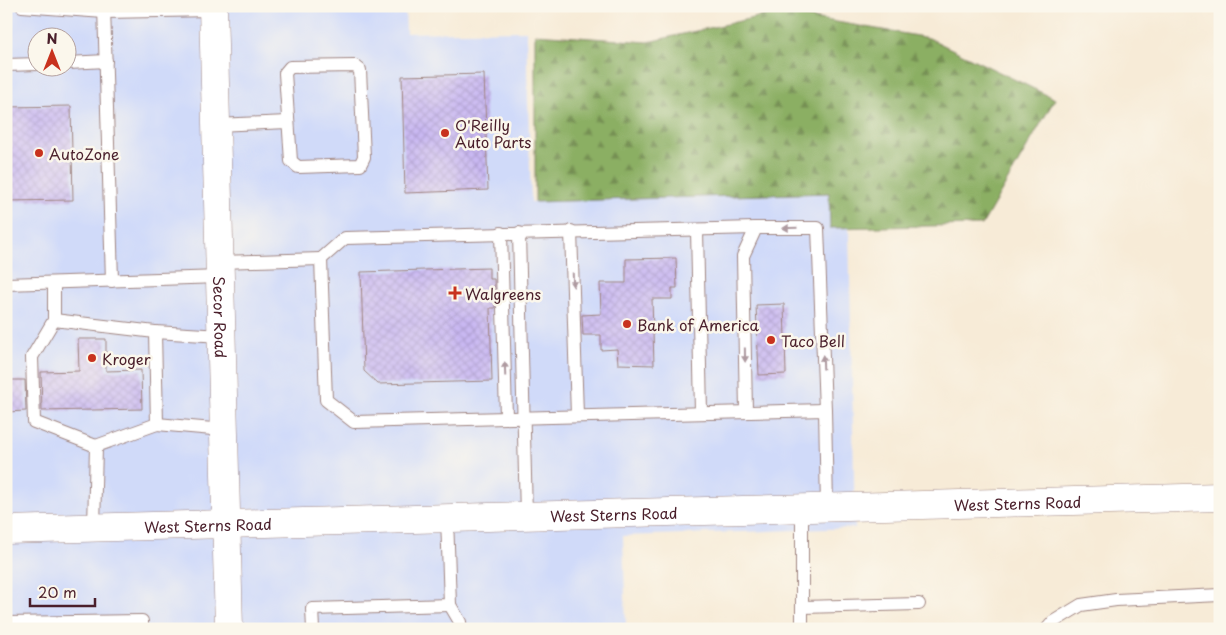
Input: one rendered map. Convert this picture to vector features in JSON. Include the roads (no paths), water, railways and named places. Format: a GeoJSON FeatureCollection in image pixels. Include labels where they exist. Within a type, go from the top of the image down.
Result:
{"type":"FeatureCollection","features":[{"type":"Feature","properties":{"kind":"main road","name":"Secor Road"},"geometry":{"type":"LineString","coordinates":[[213,8],[229,629]]}},
{"type":"Feature","properties":{"kind":"main road","name":"West Sterns Road"},"geometry":{"type":"LineString","coordinates":[[6,530],[1220,497]]}},
{"type":"Feature","properties":{"kind":"lane"},"geometry":{"type":"LineString","coordinates":[[22,6],[104,9],[213,8]]}},
{"type":"Feature","properties":{"kind":"lane"},"geometry":{"type":"LineString","coordinates":[[104,9],[112,281]]}},
{"type":"Feature","properties":{"kind":"lane"},"geometry":{"type":"LineString","coordinates":[[78,62],[106,61]]}},
{"type":"Feature","properties":{"kind":"lane"},"geometry":{"type":"LineString","coordinates":[[6,65],[28,64]]}},
{"type":"Feature","properties":{"kind":"lane"},"geometry":{"type":"LineString","coordinates":[[356,66],[360,70],[364,157],[360,165],[298,167],[291,161],[288,122],[285,73],[290,67],[356,66]]}},
{"type":"Feature","properties":{"kind":"lane"},"geometry":{"type":"LineString","coordinates":[[216,125],[288,122]]}},
{"type":"Feature","properties":{"kind":"lane"},"geometry":{"type":"LineString","coordinates":[[746,411],[743,256],[756,228]]}},
{"type":"Feature","properties":{"kind":"lane"},"geometry":{"type":"LineString","coordinates":[[6,284],[112,281],[321,259],[345,238],[571,231],[818,228],[825,410],[802,607],[802,629]]}},
{"type":"Feature","properties":{"kind":"lane"},"geometry":{"type":"LineString","coordinates":[[697,230],[701,412]]}},
{"type":"Feature","properties":{"kind":"lane"},"geometry":{"type":"LineString","coordinates":[[571,231],[577,415]]}},
{"type":"Feature","properties":{"kind":"lane"},"geometry":{"type":"LineString","coordinates":[[519,233],[526,515]]}},
{"type":"Feature","properties":{"kind":"lane"},"geometry":{"type":"LineString","coordinates":[[500,234],[506,418]]}},
{"type":"Feature","properties":{"kind":"lane"},"geometry":{"type":"LineString","coordinates":[[321,259],[326,400],[354,422],[825,410]]}},
{"type":"Feature","properties":{"kind":"lane"},"geometry":{"type":"LineString","coordinates":[[54,283],[54,320],[32,356],[34,422],[96,446],[157,424],[224,430]]}},
{"type":"Feature","properties":{"kind":"lane"},"geometry":{"type":"LineString","coordinates":[[54,320],[155,332],[221,336]]}},
{"type":"Feature","properties":{"kind":"lane"},"geometry":{"type":"LineString","coordinates":[[155,332],[157,424]]}},
{"type":"Feature","properties":{"kind":"lane"},"geometry":{"type":"LineString","coordinates":[[94,527],[96,446]]}},
{"type":"Feature","properties":{"kind":"lane"},"geometry":{"type":"LineString","coordinates":[[447,517],[450,605],[460,622],[461,629]]}},
{"type":"Feature","properties":{"kind":"lane"},"geometry":{"type":"LineString","coordinates":[[1047,629],[1053,622],[1081,605],[1116,600],[1220,595]]}},
{"type":"Feature","properties":{"kind":"lane"},"geometry":{"type":"LineString","coordinates":[[802,607],[919,604]]}},
{"type":"Feature","properties":{"kind":"lane"},"geometry":{"type":"LineString","coordinates":[[313,629],[312,609],[450,605]]}},
{"type":"Feature","properties":{"kind":"lane"},"geometry":{"type":"LineString","coordinates":[[6,623],[142,620],[142,629]]}},
{"type":"Feature","properties":{"kind":"place","name":"O'Reilly Auto Parts"},"geometry":{"type":"Point","coordinates":[445,133]}},
{"type":"Feature","properties":{"kind":"place","name":"AutoZone"},"geometry":{"type":"Point","coordinates":[39,153]}},
{"type":"Feature","properties":{"kind":"place","name":"Walgreens"},"geometry":{"type":"Point","coordinates":[455,293]}},
{"type":"Feature","properties":{"kind":"place","name":"Bank of America"},"geometry":{"type":"Point","coordinates":[627,324]}},
{"type":"Feature","properties":{"kind":"place","name":"Taco Bell"},"geometry":{"type":"Point","coordinates":[771,340]}},
{"type":"Feature","properties":{"kind":"place","name":"Kroger"},"geometry":{"type":"Point","coordinates":[92,358]}}]}
